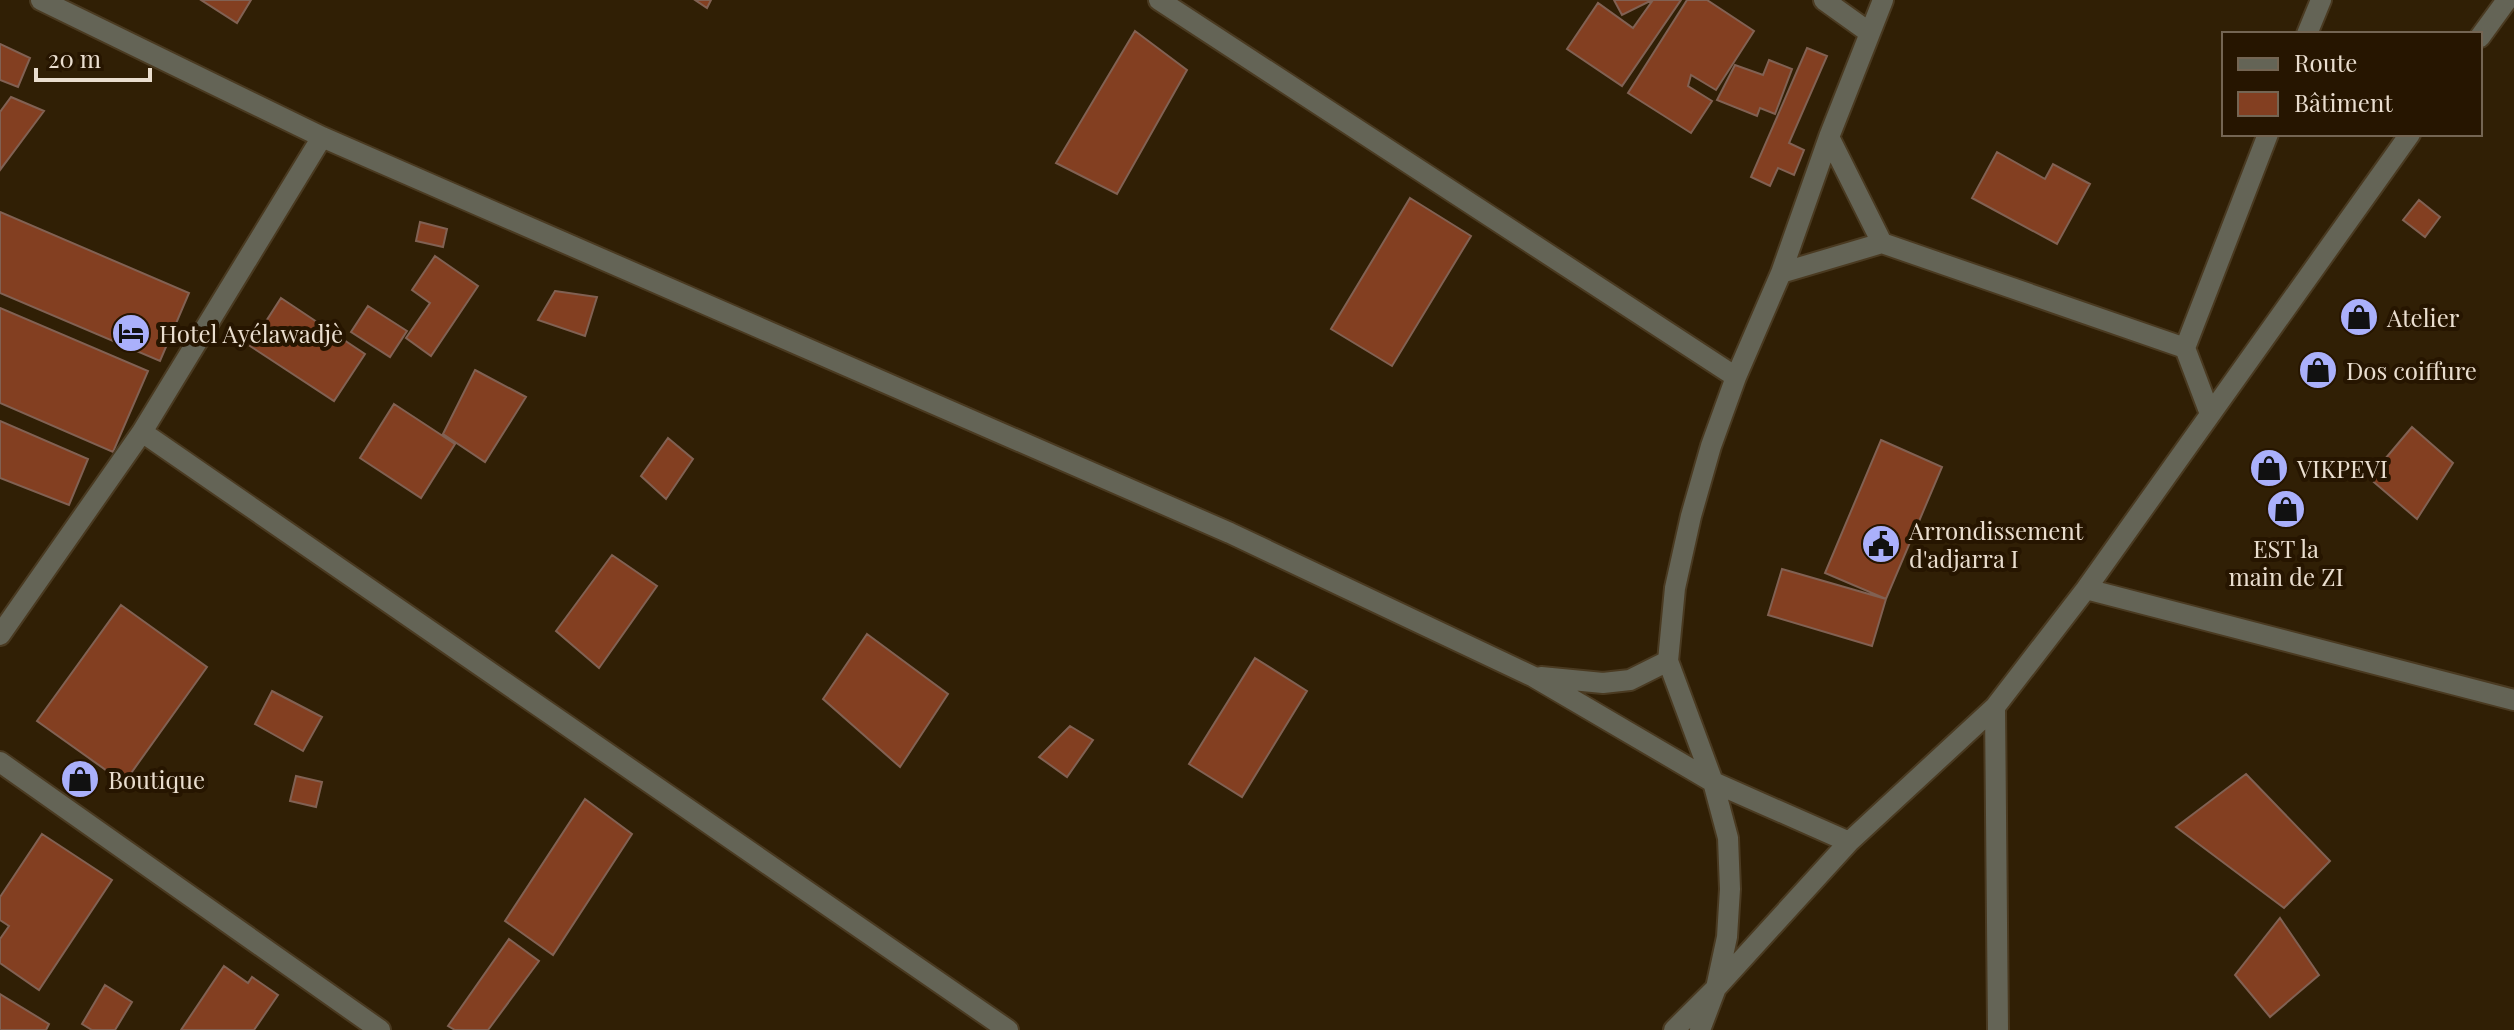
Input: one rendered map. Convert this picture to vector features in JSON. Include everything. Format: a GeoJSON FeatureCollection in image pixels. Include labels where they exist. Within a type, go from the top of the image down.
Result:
{"type":"FeatureCollection","features":[{"type":"Feature","properties":{"kind":"street"},"geometry":{"type":"LineString","coordinates":[[41,0],[322,137],[1230,533],[1534,677],[1713,782],[1849,842]]}},
{"type":"Feature","properties":{"kind":"street"},"geometry":{"type":"LineString","coordinates":[[1159,0],[1736,377]]}},
{"type":"Feature","properties":{"kind":"street"},"geometry":{"type":"LineString","coordinates":[[1824,0],[1870,33]]}},
{"type":"Feature","properties":{"kind":"street"},"geometry":{"type":"LineString","coordinates":[[1700,1030],[1716,988],[1727,937],[1730,889],[1728,838],[1713,782],[1668,661],[1675,588],[1711,446],[1736,377],[1781,273],[1829,137],[1883,0]]}},
{"type":"Feature","properties":{"kind":"street"},"geometry":{"type":"LineString","coordinates":[[2308,32],[2321,0]]}},
{"type":"Feature","properties":{"kind":"street"},"geometry":{"type":"LineString","coordinates":[[2482,34],[2507,0]]}},
{"type":"Feature","properties":{"kind":"street"},"geometry":{"type":"LineString","coordinates":[[2210,414],[2185,348],[2267,136]]}},
{"type":"Feature","properties":{"kind":"street"},"geometry":{"type":"LineString","coordinates":[[1674,1030],[1849,842],[1995,707],[2086,589],[2409,136]]}},
{"type":"Feature","properties":{"kind":"street"},"geometry":{"type":"LineString","coordinates":[[0,635],[142,432],[322,137]]}},
{"type":"Feature","properties":{"kind":"street"},"geometry":{"type":"LineString","coordinates":[[1829,137],[1882,243]]}},
{"type":"Feature","properties":{"kind":"street"},"geometry":{"type":"LineString","coordinates":[[1781,273],[1882,243],[2185,348]]}},
{"type":"Feature","properties":{"kind":"street"},"geometry":{"type":"LineString","coordinates":[[142,432],[1008,1030]]}},
{"type":"Feature","properties":{"kind":"street"},"geometry":{"type":"LineString","coordinates":[[2086,589],[2514,700]]}},
{"type":"Feature","properties":{"kind":"street"},"geometry":{"type":"LineString","coordinates":[[1534,677],[1616,682],[1630,680],[1668,661]]}},
{"type":"Feature","properties":{"kind":"street"},"geometry":{"type":"LineString","coordinates":[[1995,707],[1998,1030]]}},
{"type":"Feature","properties":{"kind":"street"},"geometry":{"type":"LineString","coordinates":[[0,762],[380,1030]]}},
{"type":"Feature","properties":{"kind":"building"},"geometry":{"type":"Polygon","coordinates":[[[201,0],[251,0],[237,23],[201,0]]]}},
{"type":"Feature","properties":{"kind":"building"},"geometry":{"type":"Polygon","coordinates":[[[695,0],[711,0],[707,8],[695,0]]]}},
{"type":"Feature","properties":{"kind":"building"},"geometry":{"type":"Polygon","coordinates":[[[1614,0],[1652,0],[1622,15],[1614,0]]]}},
{"type":"Feature","properties":{"kind":"building"},"geometry":{"type":"Polygon","coordinates":[[[1653,0],[1681,0],[1622,86],[1567,49],[1598,3],[1633,28],[1653,0]]]}},
{"type":"Feature","properties":{"kind":"building"},"geometry":{"type":"Polygon","coordinates":[[[1687,0],[1707,0],[1754,31],[1716,90],[1691,75],[1688,86],[1712,101],[1691,133],[1628,93],[1687,0]]]}},
{"type":"Feature","properties":{"kind":"building"},"geometry":{"type":"Polygon","coordinates":[[[1135,31],[1187,70],[1117,194],[1056,163],[1135,31]]]}},
{"type":"Feature","properties":{"kind":"building"},"geometry":{"type":"Polygon","coordinates":[[[0,44],[30,58],[18,87],[0,80],[0,44]]]}},
{"type":"Feature","properties":{"kind":"building"},"geometry":{"type":"Polygon","coordinates":[[[1807,48],[1827,56],[1789,143],[1804,150],[1794,175],[1778,168],[1770,186],[1751,177],[1807,48]]]}},
{"type":"Feature","properties":{"kind":"building"},"geometry":{"type":"Polygon","coordinates":[[[1769,60],[1792,69],[1775,114],[1760,108],[1757,116],[1717,100],[1735,65],[1763,75],[1769,60]]]}},
{"type":"Feature","properties":{"kind":"building"},"geometry":{"type":"Polygon","coordinates":[[[11,97],[44,111],[0,170],[0,112],[11,97]]]}},
{"type":"Feature","properties":{"kind":"building"},"geometry":{"type":"Polygon","coordinates":[[[1997,152],[2045,179],[2053,164],[2090,184],[2057,244],[1972,198],[1997,152]]]}},
{"type":"Feature","properties":{"kind":"building"},"geometry":{"type":"Polygon","coordinates":[[[1410,198],[1471,236],[1392,366],[1331,329],[1410,198]]]}},
{"type":"Feature","properties":{"kind":"building"},"geometry":{"type":"Polygon","coordinates":[[[2419,200],[2440,217],[2425,237],[2403,220],[2419,200]]]}},
{"type":"Feature","properties":{"kind":"building"},"geometry":{"type":"Polygon","coordinates":[[[0,212],[189,293],[160,361],[0,293],[0,212]]]}},
{"type":"Feature","properties":{"kind":"building"},"geometry":{"type":"Polygon","coordinates":[[[420,222],[447,229],[443,247],[416,241],[420,222]]]}},
{"type":"Feature","properties":{"kind":"building"},"geometry":{"type":"Polygon","coordinates":[[[435,256],[478,286],[431,356],[406,338],[430,303],[412,290],[435,256]]]}},
{"type":"Feature","properties":{"kind":"building"},"geometry":{"type":"Polygon","coordinates":[[[555,291],[597,297],[585,336],[538,320],[555,291]]]}},
{"type":"Feature","properties":{"kind":"building"},"geometry":{"type":"Polygon","coordinates":[[[281,298],[365,354],[334,401],[250,346],[281,298]]]}},
{"type":"Feature","properties":{"kind":"building"},"geometry":{"type":"Polygon","coordinates":[[[368,306],[407,331],[390,357],[351,332],[368,306]]]}},
{"type":"Feature","properties":{"kind":"building"},"geometry":{"type":"Polygon","coordinates":[[[0,308],[148,371],[113,452],[0,403],[0,308]]]}},
{"type":"Feature","properties":{"kind":"building"},"geometry":{"type":"Polygon","coordinates":[[[475,370],[526,397],[485,462],[443,434],[475,370]]]}},
{"type":"Feature","properties":{"kind":"building"},"geometry":{"type":"Polygon","coordinates":[[[394,404],[455,444],[421,498],[360,458],[394,404]]]}},
{"type":"Feature","properties":{"kind":"building"},"geometry":{"type":"Polygon","coordinates":[[[0,421],[88,459],[69,505],[0,478],[0,421]]]}},
{"type":"Feature","properties":{"kind":"building"},"geometry":{"type":"Polygon","coordinates":[[[2412,427],[2453,463],[2417,519],[2369,478],[2412,427]]]}},
{"type":"Feature","properties":{"kind":"building"},"geometry":{"type":"Polygon","coordinates":[[[668,438],[693,459],[666,499],[641,476],[668,438]]]}},
{"type":"Feature","properties":{"kind":"building"},"geometry":{"type":"Polygon","coordinates":[[[1881,440],[1942,467],[1886,599],[1825,573],[1881,440]]]}},
{"type":"Feature","properties":{"kind":"building"},"geometry":{"type":"Polygon","coordinates":[[[612,555],[657,586],[599,668],[556,631],[612,555]]]}},
{"type":"Feature","properties":{"kind":"building"},"geometry":{"type":"Polygon","coordinates":[[[1782,569],[1886,599],[1872,646],[1768,615],[1782,569]]]}},
{"type":"Feature","properties":{"kind":"building"},"geometry":{"type":"Polygon","coordinates":[[[121,605],[207,667],[124,783],[37,721],[121,605]]]}},
{"type":"Feature","properties":{"kind":"building"},"geometry":{"type":"Polygon","coordinates":[[[867,634],[948,694],[900,767],[823,699],[867,634]]]}},
{"type":"Feature","properties":{"kind":"building"},"geometry":{"type":"Polygon","coordinates":[[[1255,658],[1307,691],[1242,797],[1189,764],[1255,658]]]}},
{"type":"Feature","properties":{"kind":"building"},"geometry":{"type":"Polygon","coordinates":[[[272,691],[322,717],[303,751],[255,724],[272,691]]]}},
{"type":"Feature","properties":{"kind":"building"},"geometry":{"type":"Polygon","coordinates":[[[1070,726],[1093,740],[1067,777],[1039,757],[1070,726]]]}},
{"type":"Feature","properties":{"kind":"building"},"geometry":{"type":"Polygon","coordinates":[[[2246,774],[2330,861],[2284,908],[2176,827],[2246,774]]]}},
{"type":"Feature","properties":{"kind":"building"},"geometry":{"type":"Polygon","coordinates":[[[296,776],[322,782],[316,807],[290,801],[296,776]]]}},
{"type":"Feature","properties":{"kind":"building"},"geometry":{"type":"Polygon","coordinates":[[[585,799],[632,834],[553,955],[505,921],[585,799]]]}},
{"type":"Feature","properties":{"kind":"building"},"geometry":{"type":"Polygon","coordinates":[[[42,834],[112,880],[39,990],[0,963],[0,939],[9,926],[0,920],[0,897],[42,834]]]}},
{"type":"Feature","properties":{"kind":"building"},"geometry":{"type":"Polygon","coordinates":[[[2280,918],[2319,975],[2270,1017],[2235,975],[2280,918]]]}},
{"type":"Feature","properties":{"kind":"building"},"geometry":{"type":"Polygon","coordinates":[[[509,939],[539,961],[488,1030],[455,1030],[448,1026],[509,939]]]}},
{"type":"Feature","properties":{"kind":"building"},"geometry":{"type":"Polygon","coordinates":[[[224,966],[248,983],[252,977],[278,995],[254,1030],[181,1030],[224,966]]]}},
{"type":"Feature","properties":{"kind":"building"},"geometry":{"type":"Polygon","coordinates":[[[105,985],[132,1002],[115,1030],[92,1030],[82,1024],[105,985]]]}},
{"type":"Feature","properties":{"kind":"building"},"geometry":{"type":"Polygon","coordinates":[[[0,994],[49,1024],[46,1030],[0,1030],[0,994]]]}},
{"type":"Feature","properties":{"kind":"place","name":"Atelier"},"geometry":{"type":"Point","coordinates":[2359,317]}},
{"type":"Feature","properties":{"kind":"place","name":"Hotel Ayélawadjè"},"geometry":{"type":"Point","coordinates":[131,333]}},
{"type":"Feature","properties":{"kind":"place","name":"Dos coiffure"},"geometry":{"type":"Point","coordinates":[2318,370]}},
{"type":"Feature","properties":{"kind":"place","name":"VIKPEVI"},"geometry":{"type":"Point","coordinates":[2269,468]}},
{"type":"Feature","properties":{"kind":"place","name":"EST la main de ZI"},"geometry":{"type":"Point","coordinates":[2286,509]}},
{"type":"Feature","properties":{"kind":"place","name":"Arrondissement d'adjarra I"},"geometry":{"type":"Point","coordinates":[1881,544]}},
{"type":"Feature","properties":{"kind":"place","name":"Boutique"},"geometry":{"type":"Point","coordinates":[80,779]}}]}
